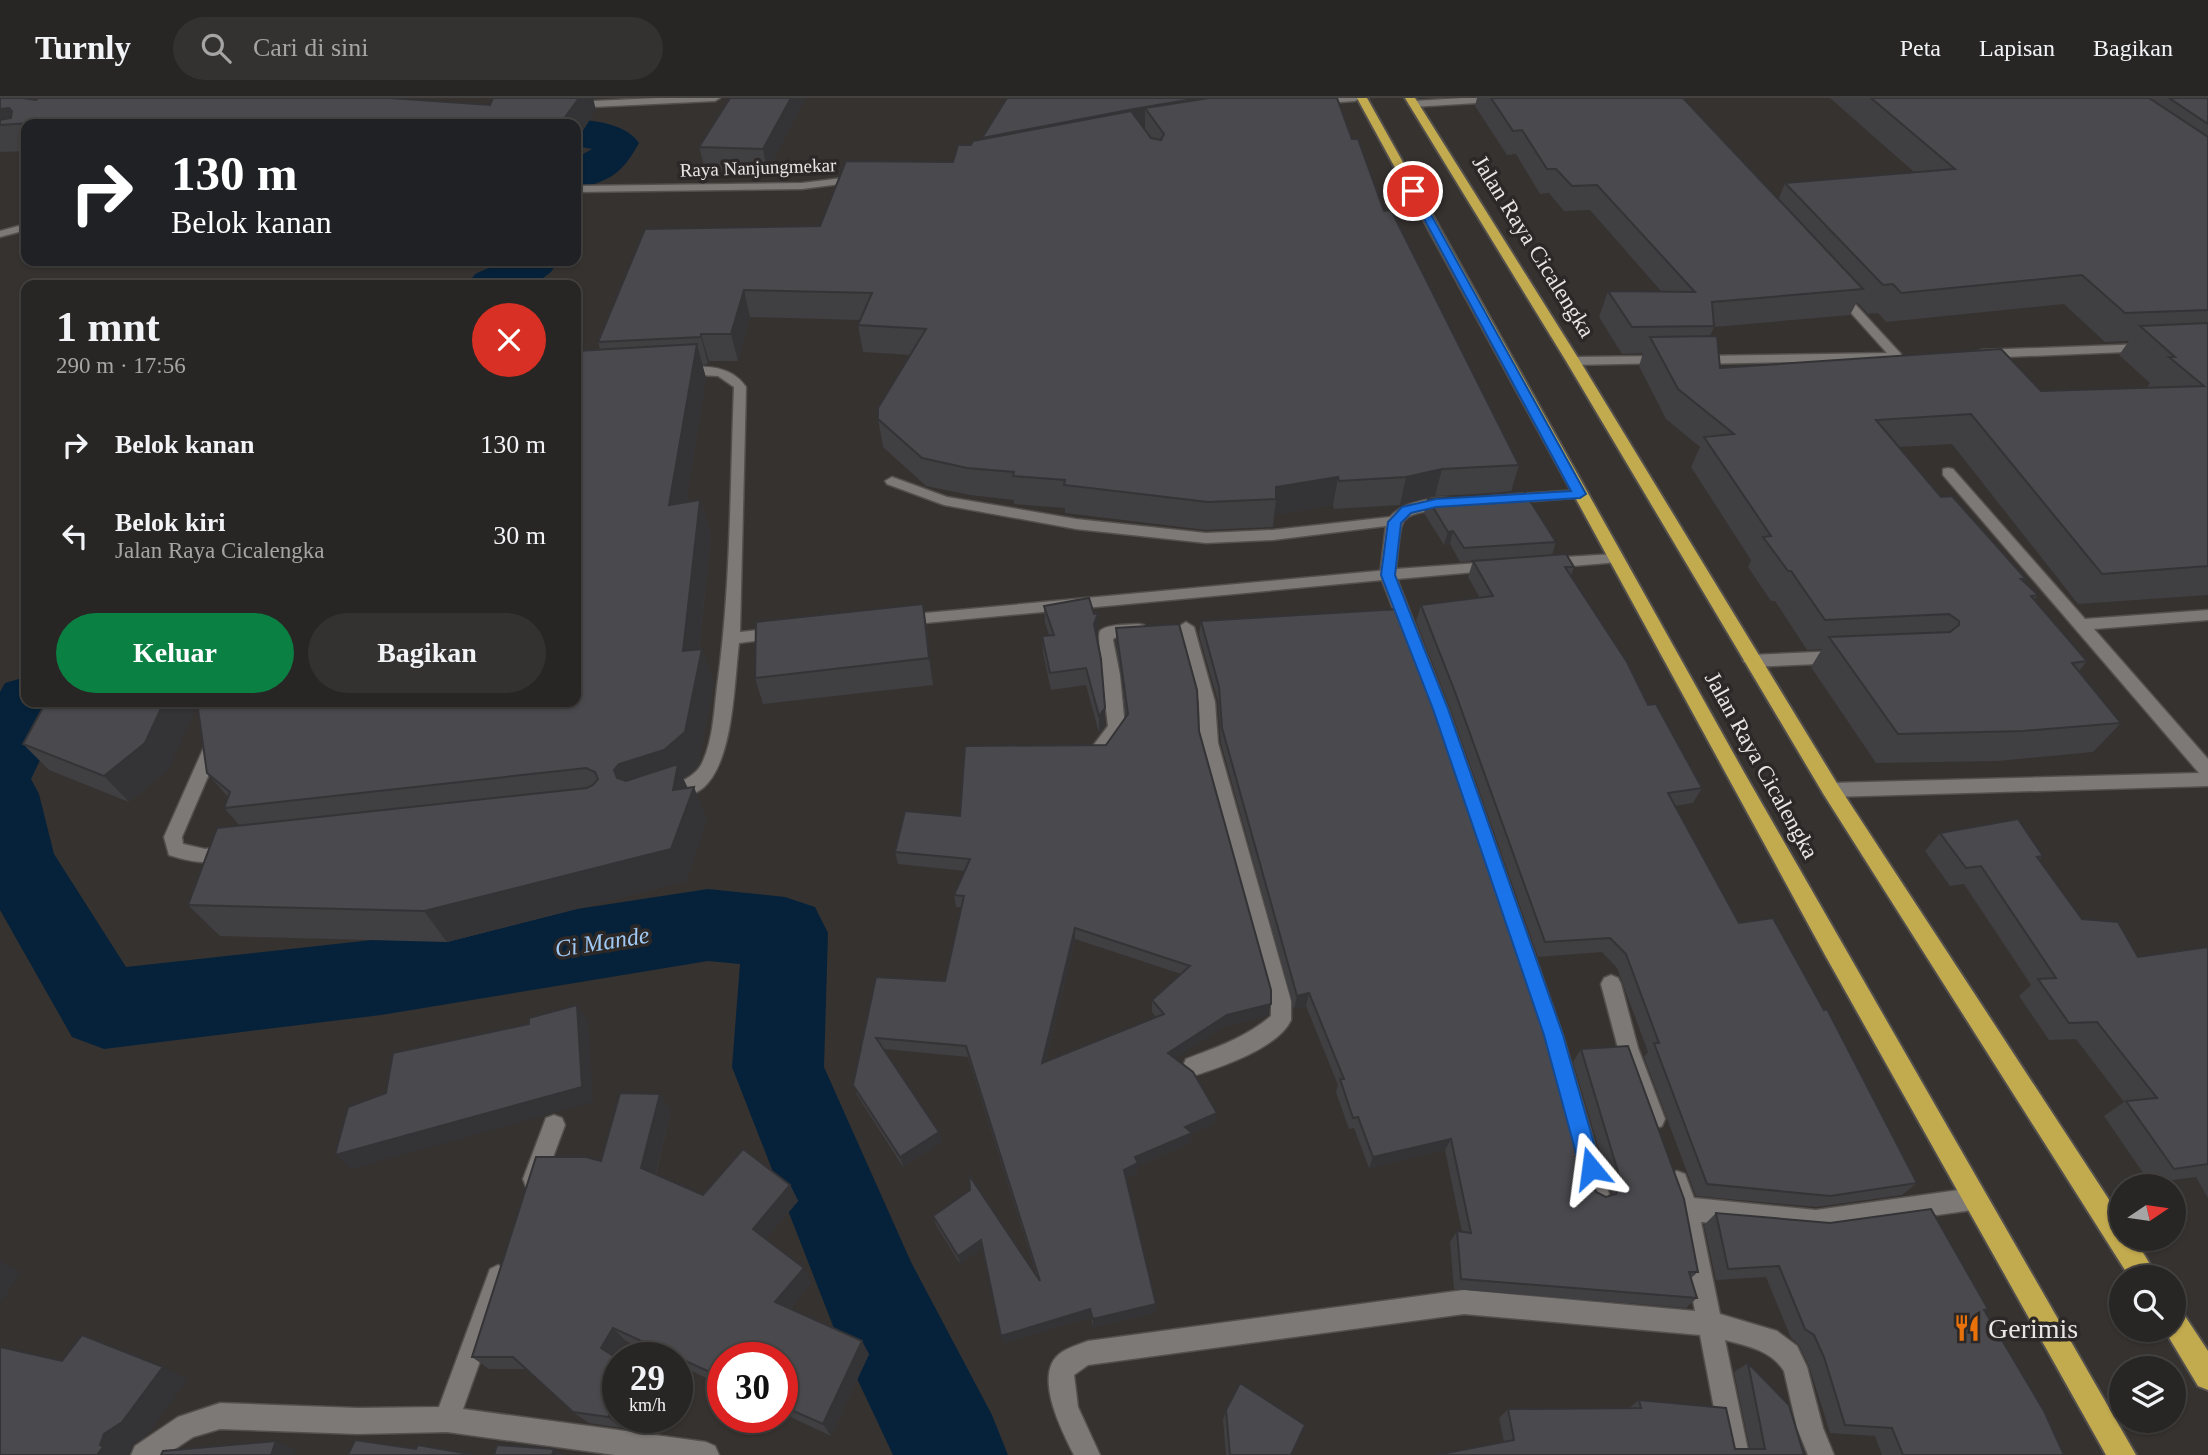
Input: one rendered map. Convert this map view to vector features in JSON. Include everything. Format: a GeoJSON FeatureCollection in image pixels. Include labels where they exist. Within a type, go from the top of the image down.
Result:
{"type":"FeatureCollection","features":[{"type":"Feature","properties":{"kind":"highway","name":"Jalan Raya Cicalengka"},"geometry":{"type":"LineString","coordinates":[[1362,98],[1614,559],[1973,1199],[2122,1455]]}},
{"type":"Feature","properties":{"kind":"highway","name":"Jalan Raya Cicalengka"},"geometry":{"type":"LineString","coordinates":[[1412,101],[1573,361],[1831,790],[2137,1265]]}},
{"type":"Feature","properties":{"kind":"highway"},"geometry":{"type":"LineString","coordinates":[[2186,1341],[2208,1376]]}},
{"type":"Feature","properties":{"kind":"street"},"geometry":{"type":"LineString","coordinates":[[554,106],[715,98]]}},
{"type":"Feature","properties":{"kind":"street"},"geometry":{"type":"LineString","coordinates":[[1307,102],[1355,98]]}},
{"type":"Feature","properties":{"kind":"street"},"geometry":{"type":"LineString","coordinates":[[1412,101],[1508,98]]}},
{"type":"Feature","properties":{"kind":"street","name":"Raya Nanjungmekar"},"geometry":{"type":"LineString","coordinates":[[581,189],[802,186],[876,177]]}},
{"type":"Feature","properties":{"kind":"street"},"geometry":{"type":"LineString","coordinates":[[0,234],[21,229]]}},
{"type":"Feature","properties":{"kind":"street"},"geometry":{"type":"LineString","coordinates":[[1573,361],[1903,357],[1831,285]]}},
{"type":"Feature","properties":{"kind":"street"},"geometry":{"type":"LineString","coordinates":[[1964,355],[2154,347]]}},
{"type":"Feature","properties":{"kind":"street"},"geometry":{"type":"LineString","coordinates":[[652,802],[675,795],[696,784],[711,765],[718,740],[732,638],[740,387],[736,379],[726,374],[691,370],[665,372]]}},
{"type":"Feature","properties":{"kind":"street"},"geometry":{"type":"LineString","coordinates":[[1948,472],[2208,771]]}},
{"type":"Feature","properties":{"kind":"street"},"geometry":{"type":"LineString","coordinates":[[892,481],[944,501],[1076,524],[1206,538],[1273,535],[1394,522]]}},
{"type":"Feature","properties":{"kind":"street"},"geometry":{"type":"LineString","coordinates":[[1489,500],[1580,494]]}},
{"type":"Feature","properties":{"kind":"street"},"geometry":{"type":"LineString","coordinates":[[1462,501],[1419,506],[1402,512],[1394,522],[1388,575],[1395,616],[1440,709],[1553,1035],[1598,1194]]}},
{"type":"Feature","properties":{"kind":"street"},"geometry":{"type":"LineString","coordinates":[[1530,564],[1614,559]]}},
{"type":"Feature","properties":{"kind":"street"},"geometry":{"type":"LineString","coordinates":[[894,621],[1502,566]]}},
{"type":"Feature","properties":{"kind":"street"},"geometry":{"type":"LineString","coordinates":[[2082,625],[2208,615]]}},
{"type":"Feature","properties":{"kind":"street"},"geometry":{"type":"LineString","coordinates":[[1098,751],[1117,727],[1112,675],[1105,640],[1107,633],[1179,627],[1207,702],[1209,743],[1281,1001],[1281,1020],[1263,1037],[1215,1060],[1193,1066]]}},
{"type":"Feature","properties":{"kind":"street"},"geometry":{"type":"LineString","coordinates":[[732,638],[800,631]]}},
{"type":"Feature","properties":{"kind":"street"},"geometry":{"type":"LineString","coordinates":[[1751,661],[1849,657]]}},
{"type":"Feature","properties":{"kind":"street"},"geometry":{"type":"LineString","coordinates":[[230,707],[173,837],[175,850],[188,855],[246,851]]}},
{"type":"Feature","properties":{"kind":"street"},"geometry":{"type":"LineString","coordinates":[[1831,790],[2208,779]]}},
{"type":"Feature","properties":{"kind":"street"},"geometry":{"type":"LineString","coordinates":[[1611,984],[1628,1048],[1660,1135]]}},
{"type":"Feature","properties":{"kind":"street"},"geometry":{"type":"LineString","coordinates":[[526,1201],[554,1125]]}},
{"type":"Feature","properties":{"kind":"street"},"geometry":{"type":"LineString","coordinates":[[1669,1160],[1687,1209],[1736,1455]]}},
{"type":"Feature","properties":{"kind":"street"},"geometry":{"type":"LineString","coordinates":[[1687,1209],[1816,1221],[1973,1199]]}},
{"type":"Feature","properties":{"kind":"street"},"geometry":{"type":"LineString","coordinates":[[447,1419],[507,1252]]}},
{"type":"Feature","properties":{"kind":"street"},"geometry":{"type":"LineString","coordinates":[[1087,1455],[1059,1388],[1061,1372],[1069,1361],[1088,1353],[1464,1302],[1711,1324],[1768,1340],[1788,1355],[1795,1367],[1810,1428],[1821,1455]]}},
{"type":"Feature","properties":{"kind":"street"},"geometry":{"type":"LineString","coordinates":[[144,1455],[187,1426],[220,1416],[358,1421],[447,1419],[706,1455]]}},
{"type":"Feature","properties":{"kind":"building"},"geometry":{"type":"Polygon","coordinates":[[[0,98],[390,98],[490,105],[493,98],[579,98],[564,119],[21,119],[21,124],[0,125],[0,120],[11,118],[12,111],[9,108],[0,109],[0,98]]]}},
{"type":"Feature","properties":{"kind":"building"},"geometry":{"type":"Polygon","coordinates":[[[730,98],[791,98],[763,149],[699,147],[730,98]]]}},
{"type":"Feature","properties":{"kind":"building"},"geometry":{"type":"Polygon","coordinates":[[[1007,98],[1199,98],[982,138],[1007,98]]]}},
{"type":"Feature","properties":{"kind":"building"},"geometry":{"type":"Polygon","coordinates":[[[1209,98],[1337,98],[1352,139],[1358,139],[1384,211],[1391,210],[1519,465],[1442,469],[1406,477],[1339,481],[1338,477],[1276,487],[1276,499],[1208,502],[1064,485],[1065,480],[1013,476],[1014,472],[967,468],[922,458],[878,419],[878,408],[926,329],[858,325],[872,293],[744,290],[731,334],[598,342],[645,229],[820,226],[846,161],[953,162],[958,145],[971,145],[973,141],[1131,111],[1151,138],[1161,140],[1164,134],[1145,108],[1209,98]]]}},
{"type":"Feature","properties":{"kind":"building"},"geometry":{"type":"Polygon","coordinates":[[[1491,98],[1683,98],[1863,289],[1712,302],[1714,326],[1632,327],[1608,291],[1695,292],[1597,185],[1572,186],[1556,169],[1547,169],[1522,130],[1513,131],[1491,98]]]}},
{"type":"Feature","properties":{"kind":"building"},"geometry":{"type":"Polygon","coordinates":[[[1871,98],[2149,98],[2208,137],[2208,310],[2125,313],[2082,275],[1901,293],[1893,284],[1883,285],[1785,183],[1955,169],[1871,98]]]}},
{"type":"Feature","properties":{"kind":"building"},"geometry":{"type":"Polygon","coordinates":[[[2169,98],[2208,98],[2208,124],[2169,98]]]}},
{"type":"Feature","properties":{"kind":"building"},"geometry":{"type":"Polygon","coordinates":[[[2208,323],[2208,566],[2102,574],[1971,414],[1876,420],[1941,497],[1952,496],[2026,579],[2021,579],[2038,595],[2031,596],[2087,661],[2072,663],[2121,723],[2023,731],[1898,734],[1829,637],[1950,632],[1959,625],[1959,621],[1949,614],[1825,620],[1763,537],[1771,536],[1704,437],[1734,434],[1678,389],[1650,337],[1717,336],[1720,368],[2001,349],[2041,391],[2204,386],[2169,357],[2175,357],[2140,326],[2208,323]]]}},
{"type":"Feature","properties":{"kind":"building"},"geometry":{"type":"Polygon","coordinates":[[[697,344],[669,505],[700,500],[683,651],[702,649],[685,732],[664,750],[619,764],[614,770],[617,778],[626,781],[678,764],[673,790],[694,787],[671,849],[424,911],[188,905],[217,828],[587,788],[598,779],[595,772],[586,768],[224,808],[230,792],[207,773],[198,709],[581,707],[581,351],[697,344]]]}},
{"type":"Feature","properties":{"kind":"building"},"geometry":{"type":"Polygon","coordinates":[[[1524,491],[1556,542],[1464,548],[1453,531],[1448,532],[1428,499],[1524,491]]]}},
{"type":"Feature","properties":{"kind":"building"},"geometry":{"type":"Polygon","coordinates":[[[1566,554],[1574,567],[1565,567],[1627,662],[1648,705],[1656,704],[1702,788],[1668,793],[1739,923],[1773,918],[1824,1010],[1827,1009],[1917,1183],[1830,1196],[1707,1184],[1654,1043],[1659,1043],[1626,954],[1610,938],[1545,942],[1421,605],[1493,596],[1473,561],[1566,554]]]}},
{"type":"Feature","properties":{"kind":"building"},"geometry":{"type":"Polygon","coordinates":[[[1089,598],[1094,614],[1098,613],[1094,624],[1101,659],[1105,708],[1099,716],[1086,668],[1050,673],[1042,636],[1054,635],[1044,606],[1089,598]]]}},
{"type":"Feature","properties":{"kind":"building"},"geometry":{"type":"Polygon","coordinates":[[[923,604],[929,658],[755,678],[756,622],[923,604]]]}},
{"type":"Feature","properties":{"kind":"building"},"geometry":{"type":"Polygon","coordinates":[[[1400,609],[1453,749],[1527,965],[1596,1192],[1606,1197],[1616,1194],[1621,1182],[1581,1049],[1628,1046],[1684,1199],[1698,1272],[1689,1272],[1697,1298],[1461,1279],[1457,1231],[1471,1233],[1451,1139],[1373,1157],[1358,1117],[1353,1118],[1340,1079],[1344,1079],[1309,993],[1297,996],[1222,728],[1219,687],[1201,621],[1400,609]]]}},
{"type":"Feature","properties":{"kind":"building"},"geometry":{"type":"Polygon","coordinates":[[[1179,624],[1197,690],[1199,731],[1271,990],[1271,1004],[1227,1015],[1168,1053],[1193,1072],[1217,1113],[1185,1127],[1192,1133],[1135,1157],[1138,1163],[1124,1170],[1156,1304],[1093,1319],[1090,1309],[1001,1336],[981,1240],[958,1256],[933,1216],[970,1190],[969,1175],[1040,1281],[966,1046],[876,1038],[939,1132],[900,1157],[853,1085],[876,977],[945,981],[964,896],[954,895],[970,859],[895,852],[905,811],[960,816],[965,746],[1106,745],[1128,714],[1116,628],[1179,624]],[[1075,928],[1042,1063],[1164,1014],[1152,1000],[1190,966],[1075,928]]]}},
{"type":"Feature","properties":{"kind":"building"},"geometry":{"type":"Polygon","coordinates":[[[43,707],[162,707],[145,743],[104,776],[23,744],[43,707]]]}},
{"type":"Feature","properties":{"kind":"building"},"geometry":{"type":"Polygon","coordinates":[[[2018,819],[2043,856],[2037,857],[2082,919],[2118,922],[2138,957],[2208,947],[2208,1164],[2174,1169],[2126,1101],[2157,1098],[2097,1022],[2069,1023],[2038,979],[2056,978],[1981,866],[1966,868],[1940,833],[2018,819]]]}},
{"type":"Feature","properties":{"kind":"building"},"geometry":{"type":"Polygon","coordinates":[[[577,1005],[582,1087],[335,1155],[348,1107],[386,1093],[393,1053],[529,1024],[529,1018],[577,1005]]]}},
{"type":"Feature","properties":{"kind":"building"},"geometry":{"type":"Polygon","coordinates":[[[620,1093],[660,1094],[641,1168],[703,1195],[743,1149],[790,1185],[753,1229],[804,1268],[775,1302],[862,1341],[823,1424],[798,1413],[798,1342],[707,1342],[707,1371],[693,1364],[693,1342],[644,1342],[613,1328],[602,1342],[601,1348],[602,1416],[573,1412],[513,1357],[472,1357],[536,1157],[586,1157],[601,1161],[620,1093]]]}},
{"type":"Feature","properties":{"kind":"building"},"geometry":{"type":"Polygon","coordinates":[[[1931,1209],[1988,1309],[1984,1310],[2044,1411],[2064,1455],[1903,1455],[1892,1428],[1845,1425],[1824,1357],[1814,1335],[1805,1329],[1779,1266],[1728,1269],[1716,1213],[1830,1223],[1931,1209]]]}},
{"type":"Feature","properties":{"kind":"building"},"geometry":{"type":"Polygon","coordinates":[[[82,1335],[163,1367],[122,1422],[104,1434],[100,1445],[103,1447],[97,1455],[0,1455],[0,1347],[62,1361],[82,1335]]]}},
{"type":"Feature","properties":{"kind":"building"},"geometry":{"type":"Polygon","coordinates":[[[1748,1363],[1789,1405],[1804,1455],[1436,1455],[1514,1440],[1508,1409],[1641,1408],[1639,1400],[1726,1408],[1735,1449],[1765,1449],[1748,1363]]]}},
{"type":"Feature","properties":{"kind":"building"},"geometry":{"type":"Polygon","coordinates":[[[1240,1383],[1305,1425],[1291,1455],[1230,1455],[1226,1410],[1240,1383]]]}},
{"type":"Feature","properties":{"kind":"building"},"geometry":{"type":"Polygon","coordinates":[[[355,1440],[416,1449],[418,1445],[474,1455],[348,1455],[355,1440]]]}},
{"type":"Feature","properties":{"kind":"building"},"geometry":{"type":"Polygon","coordinates":[[[276,1441],[271,1455],[161,1455],[163,1451],[276,1441]]]}},
{"type":"Feature","properties":{"kind":"building"},"geometry":{"type":"Polygon","coordinates":[[[497,1445],[554,1449],[552,1455],[494,1455],[497,1445]]]}},
{"type":"Feature","properties":{"kind":"waterway","name":"Ci Mande"},"geometry":{"type":"LineString","coordinates":[[581,133],[590,133],[617,143],[607,161],[581,173]]}},
{"type":"Feature","properties":{"kind":"waterway","name":"Ci Mande"},"geometry":{"type":"LineString","coordinates":[[504,280],[528,266]]}},
{"type":"Feature","properties":{"kind":"waterway","name":"Ci Mande"},"geometry":{"type":"LineString","coordinates":[[0,765],[29,707]]}},
{"type":"Feature","properties":{"kind":"waterway","name":"Ci Mande"},"geometry":{"type":"LineString","coordinates":[[0,794],[15,862],[104,1009],[381,977],[708,925],[785,933],[778,1067],[874,1299],[952,1455]]}},
{"type":"Feature","properties":{"kind":"place","name":"Gerimis"},"geometry":{"type":"Point","coordinates":[1967,1328]}},
{"type":"Feature","properties":{"kind":"route"},"geometry":{"type":"LineString","coordinates":[[1413,191],[1580,494],[1436,503],[1402,512],[1394,522],[1388,575],[1440,709],[1553,1035],[1591,1168]]}}]}
